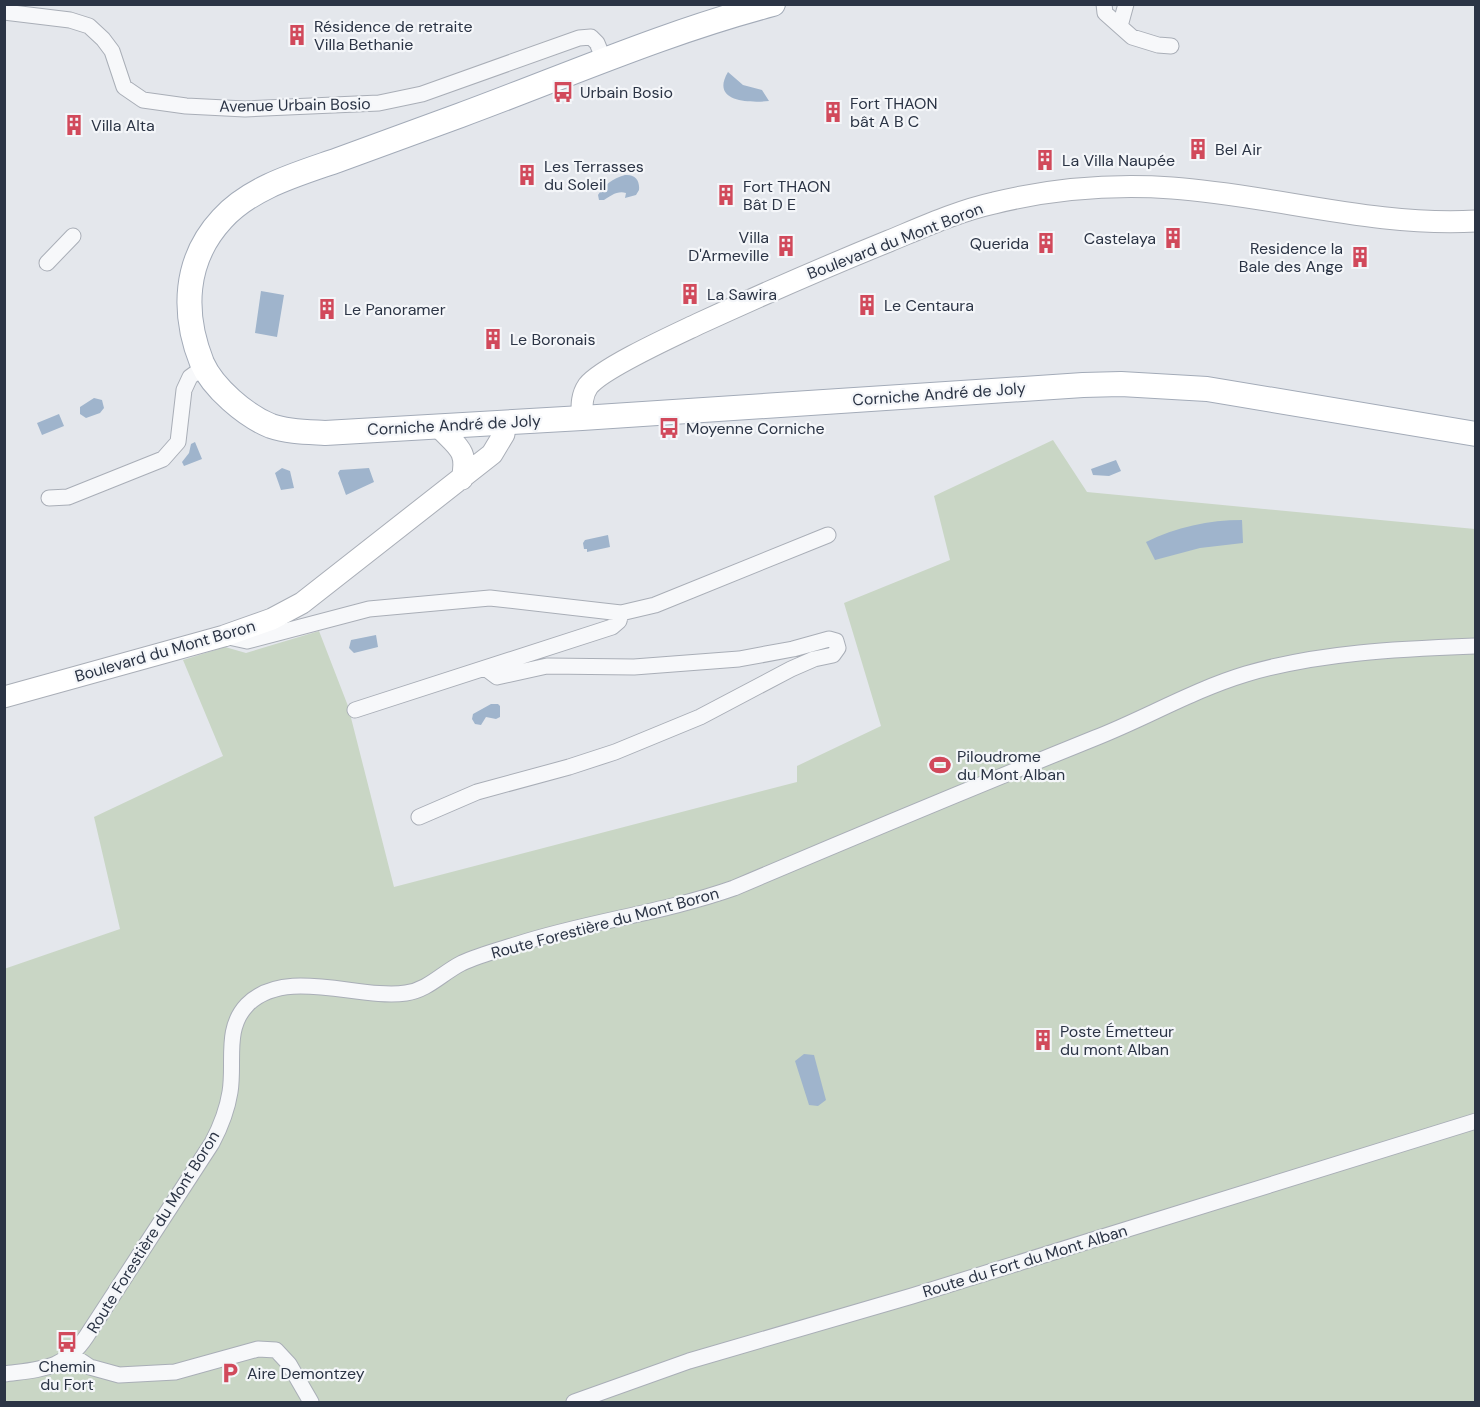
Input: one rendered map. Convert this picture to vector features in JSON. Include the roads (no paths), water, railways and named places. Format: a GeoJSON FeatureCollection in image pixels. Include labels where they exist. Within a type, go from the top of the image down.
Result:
{"type":"FeatureCollection","features":[{"type":"Feature","properties":{"kind":"main road","name":"Corniche André de Joly"},"geometry":{"type":"LineString","coordinates":[[767,5],[719,19],[604,60],[281,181],[243,200],[222,219],[204,243],[193,271],[188,304],[194,342],[204,367],[235,405],[271,426],[300,432],[325,433],[582,418],[1122,384],[1207,389],[1476,434]]}},
{"type":"Feature","properties":{"kind":"street"},"geometry":{"type":"LineString","coordinates":[[1104,4],[1105,13],[1132,37],[1158,45],[1171,46]]}},
{"type":"Feature","properties":{"kind":"street"},"geometry":{"type":"LineString","coordinates":[[1120,26],[1126,4]]}},
{"type":"Feature","properties":{"kind":"street","name":"Avenue Urbain Bosio"},"geometry":{"type":"LineString","coordinates":[[4,12],[70,20],[89,26],[104,39],[112,51],[124,87],[143,100],[186,106],[245,109],[378,103],[422,94],[579,38],[591,37],[597,43],[604,60]]}},
{"type":"Feature","properties":{"kind":"street","name":"Boulevard du Mont Boron"},"geometry":{"type":"LineString","coordinates":[[582,418],[583,394],[589,385],[615,367],[666,339],[813,272],[945,219],[992,203],[1033,195],[1120,186],[1228,193],[1424,222],[1476,221]]}},
{"type":"Feature","properties":{"kind":"street"},"geometry":{"type":"LineString","coordinates":[[48,263],[73,236]]}},
{"type":"Feature","properties":{"kind":"street"},"geometry":{"type":"LineString","coordinates":[[49,498],[68,497],[163,459],[178,442],[184,390],[190,377],[204,367]]}},
{"type":"Feature","properties":{"kind":"street","name":"Boulevard du Mont Boron"},"geometry":{"type":"LineString","coordinates":[[4,697],[224,636],[272,619],[302,603],[492,454],[504,434],[505,422]]}},
{"type":"Feature","properties":{"kind":"street"},"geometry":{"type":"LineString","coordinates":[[438,426],[463,455],[465,465],[462,479]]}},
{"type":"Feature","properties":{"kind":"street"},"geometry":{"type":"LineString","coordinates":[[224,636],[247,641],[369,609],[490,598],[621,613],[655,605],[828,535]]}},
{"type":"Feature","properties":{"kind":"street"},"geometry":{"type":"LineString","coordinates":[[355,710],[612,627],[619,621],[621,613]]}},
{"type":"Feature","properties":{"kind":"street"},"geometry":{"type":"LineString","coordinates":[[419,817],[477,792],[615,752],[699,717],[791,669],[814,659],[833,655],[838,648],[836,641],[829,639],[793,650],[740,659],[634,667],[547,666],[497,677],[485,668]]}},
{"type":"Feature","properties":{"kind":"street","name":"Route Forestière du Mont Boron"},"geometry":{"type":"LineString","coordinates":[[4,1374],[56,1364],[72,1355],[86,1337],[217,1134],[226,1116],[231,1091],[234,1026],[248,1004],[274,988],[293,987],[390,994],[418,990],[465,962],[518,944],[563,931],[674,907],[734,888],[1097,738],[1209,687],[1247,674],[1307,660],[1408,649],[1476,646]]}},
{"type":"Feature","properties":{"kind":"street","name":"Route du Fort du Mont Alban"},"geometry":{"type":"LineString","coordinates":[[574,1402],[689,1361],[912,1296],[1476,1121]]}},
{"type":"Feature","properties":{"kind":"street"},"geometry":{"type":"LineString","coordinates":[[72,1355],[90,1367],[119,1375],[175,1372],[258,1349],[276,1350],[289,1364],[311,1402]]}},
{"type":"Feature","properties":{"kind":"water"},"geometry":{"type":"Polygon","coordinates":[[[728,72],[743,85],[762,90],[769,101],[742,101],[728,95],[724,89],[724,82],[728,72]]]}},
{"type":"Feature","properties":{"kind":"water"},"geometry":{"type":"Polygon","coordinates":[[[625,175],[632,176],[638,181],[639,190],[636,195],[625,198],[626,193],[620,192],[599,200],[598,195],[606,185],[625,175]]]}},
{"type":"Feature","properties":{"kind":"water"},"geometry":{"type":"Polygon","coordinates":[[[261,291],[284,295],[277,337],[255,333],[261,291]]]}},
{"type":"Feature","properties":{"kind":"water"},"geometry":{"type":"Polygon","coordinates":[[[94,398],[102,400],[104,408],[100,413],[86,418],[80,414],[80,407],[94,398]]]}},
{"type":"Feature","properties":{"kind":"water"},"geometry":{"type":"Polygon","coordinates":[[[59,414],[64,426],[42,435],[37,423],[59,414]]]}},
{"type":"Feature","properties":{"kind":"water"},"geometry":{"type":"Polygon","coordinates":[[[195,442],[202,459],[184,466],[182,462],[189,453],[191,444],[195,442]]]}},
{"type":"Feature","properties":{"kind":"water"},"geometry":{"type":"Polygon","coordinates":[[[1116,460],[1121,471],[1109,476],[1093,475],[1091,469],[1116,460]]]}},
{"type":"Feature","properties":{"kind":"water"},"geometry":{"type":"Polygon","coordinates":[[[282,468],[290,471],[294,488],[281,490],[275,473],[282,468]]]}},
{"type":"Feature","properties":{"kind":"water"},"geometry":{"type":"Polygon","coordinates":[[[369,468],[374,482],[346,495],[338,473],[340,470],[369,468]]]}},
{"type":"Feature","properties":{"kind":"water"},"geometry":{"type":"Polygon","coordinates":[[[1242,520],[1243,543],[1200,548],[1155,560],[1146,542],[1193,525],[1242,520]]]}},
{"type":"Feature","properties":{"kind":"water"},"geometry":{"type":"Polygon","coordinates":[[[608,535],[610,547],[587,552],[587,549],[584,549],[585,540],[608,535]]]}},
{"type":"Feature","properties":{"kind":"water"},"geometry":{"type":"Polygon","coordinates":[[[376,635],[378,647],[354,653],[349,648],[351,640],[376,635]]]}},
{"type":"Feature","properties":{"kind":"water"},"geometry":{"type":"Polygon","coordinates":[[[491,704],[500,706],[500,717],[496,719],[486,717],[481,725],[475,724],[472,719],[473,714],[491,704]]]}},
{"type":"Feature","properties":{"kind":"water"},"geometry":{"type":"Polygon","coordinates":[[[804,1054],[814,1055],[826,1100],[818,1106],[809,1105],[795,1061],[804,1054]]]}},
{"type":"Feature","properties":{"kind":"place","name":"Résidence de retraite Villa Bethanie"},"geometry":{"type":"Point","coordinates":[297,35]}},
{"type":"Feature","properties":{"kind":"place","name":"Urbain Bosio"},"geometry":{"type":"Point","coordinates":[563,92]}},
{"type":"Feature","properties":{"kind":"place","name":"Fort THAON bât A B C"},"geometry":{"type":"Point","coordinates":[833,112]}},
{"type":"Feature","properties":{"kind":"place","name":"Villa Alta"},"geometry":{"type":"Point","coordinates":[74,125]}},
{"type":"Feature","properties":{"kind":"place","name":"Bel Air"},"geometry":{"type":"Point","coordinates":[1198,149]}},
{"type":"Feature","properties":{"kind":"place","name":"La Villa Naupée"},"geometry":{"type":"Point","coordinates":[1045,160]}},
{"type":"Feature","properties":{"kind":"place","name":"Les Terrasses du Soleil"},"geometry":{"type":"Point","coordinates":[527,175]}},
{"type":"Feature","properties":{"kind":"place","name":"Fort THAON Bât D E"},"geometry":{"type":"Point","coordinates":[726,195]}},
{"type":"Feature","properties":{"kind":"place","name":"Castelaya"},"geometry":{"type":"Point","coordinates":[1173,238]}},
{"type":"Feature","properties":{"kind":"place","name":"Querida"},"geometry":{"type":"Point","coordinates":[1046,243]}},
{"type":"Feature","properties":{"kind":"place","name":"Villa D'Armeville"},"geometry":{"type":"Point","coordinates":[786,246]}},
{"type":"Feature","properties":{"kind":"place","name":"Residence la Bale des Ange"},"geometry":{"type":"Point","coordinates":[1360,257]}},
{"type":"Feature","properties":{"kind":"place","name":"La Sawira"},"geometry":{"type":"Point","coordinates":[690,294]}},
{"type":"Feature","properties":{"kind":"place","name":"Le Centaura"},"geometry":{"type":"Point","coordinates":[867,305]}},
{"type":"Feature","properties":{"kind":"place","name":"Le Panoramer"},"geometry":{"type":"Point","coordinates":[327,309]}},
{"type":"Feature","properties":{"kind":"place","name":"Le Boronais"},"geometry":{"type":"Point","coordinates":[493,339]}},
{"type":"Feature","properties":{"kind":"place","name":"Moyenne Corniche"},"geometry":{"type":"Point","coordinates":[669,428]}},
{"type":"Feature","properties":{"kind":"place","name":"Piloudrome du Mont Alban"},"geometry":{"type":"Point","coordinates":[940,765]}},
{"type":"Feature","properties":{"kind":"place","name":"Poste Émetteur du mont Alban"},"geometry":{"type":"Point","coordinates":[1043,1040]}},
{"type":"Feature","properties":{"kind":"place","name":"Chemin du Fort"},"geometry":{"type":"Point","coordinates":[67,1342]}},
{"type":"Feature","properties":{"kind":"place","name":"Aire Demontzey"},"geometry":{"type":"Point","coordinates":[230,1373]}}]}
